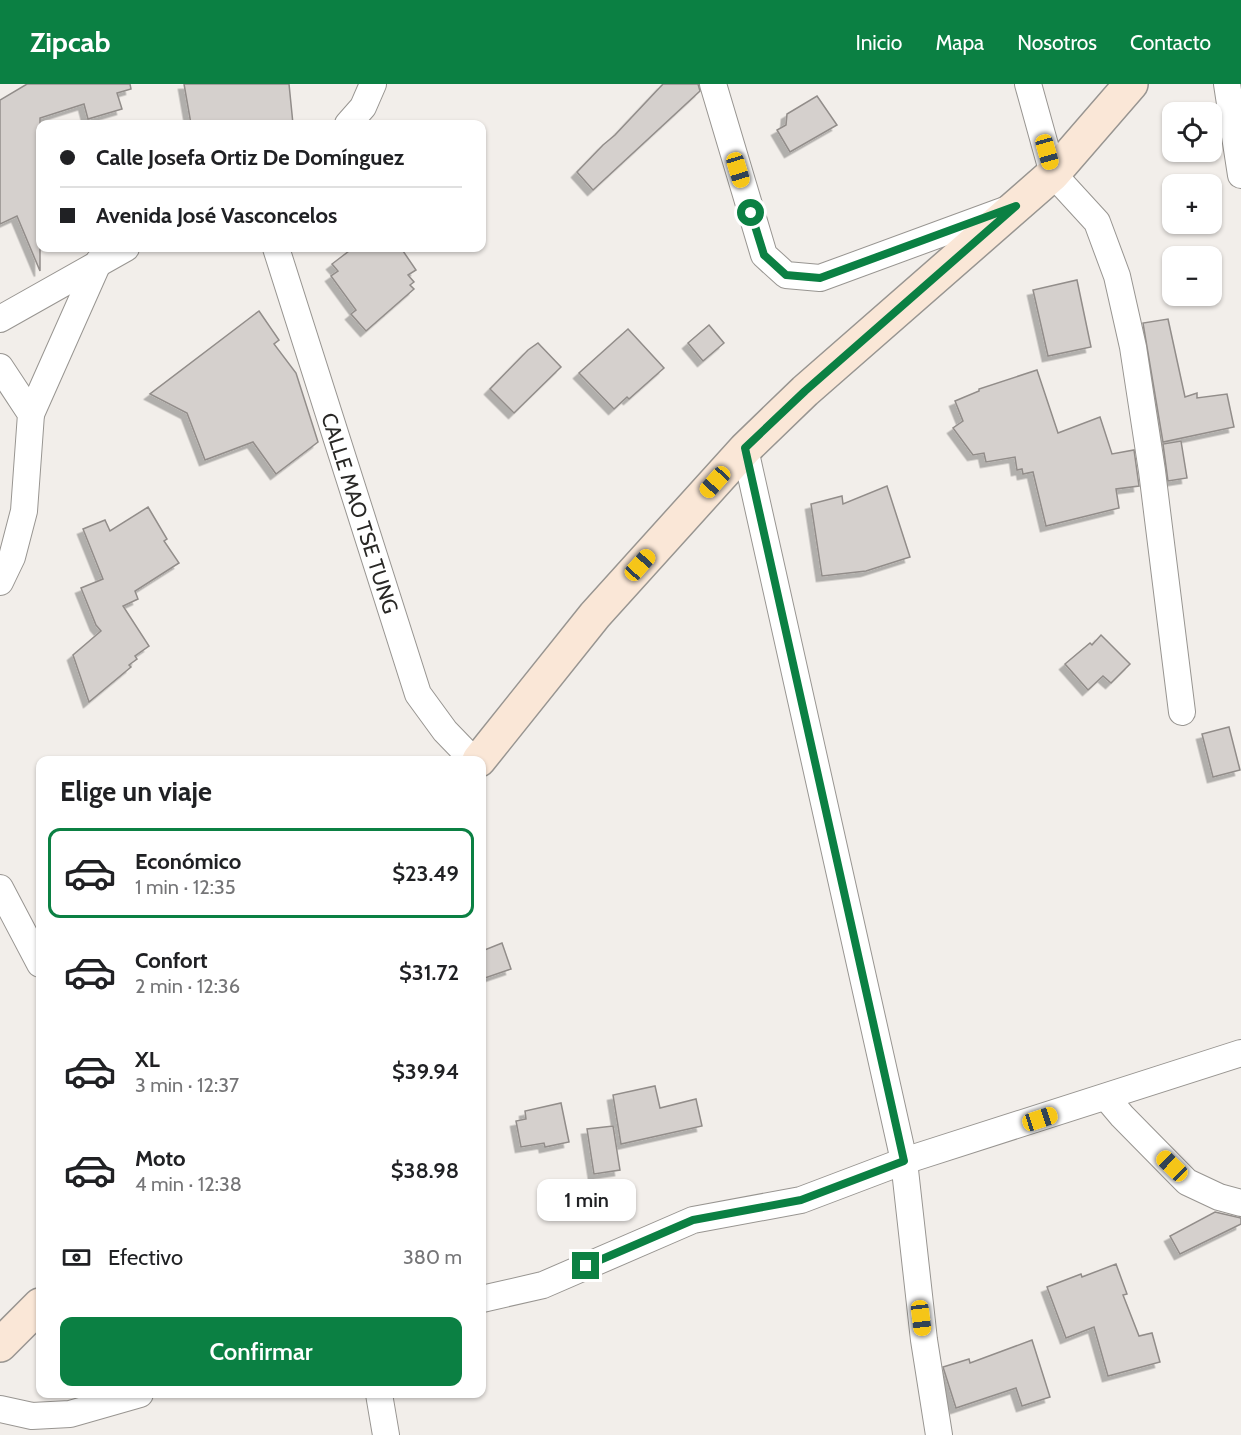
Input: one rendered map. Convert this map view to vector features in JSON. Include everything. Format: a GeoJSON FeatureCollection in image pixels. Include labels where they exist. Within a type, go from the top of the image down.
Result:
{"type":"FeatureCollection","features":[{"type":"Feature","properties":{"kind":"street"},"geometry":{"type":"LineString","coordinates":[[352,120],[363,107],[373,84]]}},
{"type":"Feature","properties":{"kind":"street"},"geometry":{"type":"LineString","coordinates":[[713,84],[764,255],[786,275],[820,278],[1016,206]]}},
{"type":"Feature","properties":{"kind":"street"},"geometry":{"type":"LineString","coordinates":[[1028,84],[1053,174],[1097,222],[1117,276],[1133,347],[1152,471],[1182,712]]}},
{"type":"Feature","properties":{"kind":"street"},"geometry":{"type":"LineString","coordinates":[[482,756],[595,615],[745,448],[805,391],[1053,174],[1131,84]]}},
{"type":"Feature","properties":{"kind":"street"},"geometry":{"type":"LineString","coordinates":[[1227,84],[1241,175]]}},
{"type":"Feature","properties":{"kind":"street"},"geometry":{"type":"LineString","coordinates":[[0,319],[118,252]]}},
{"type":"Feature","properties":{"kind":"street","name":"CALLE MAO TSE TUNG"},"geometry":{"type":"LineString","coordinates":[[277,252],[418,694],[445,731],[469,756]]}},
{"type":"Feature","properties":{"kind":"street"},"geometry":{"type":"LineString","coordinates":[[0,582],[12,557],[24,511],[31,414],[99,261]]}},
{"type":"Feature","properties":{"kind":"street"},"geometry":{"type":"LineString","coordinates":[[0,367],[31,414]]}},
{"type":"Feature","properties":{"kind":"street"},"geometry":{"type":"LineString","coordinates":[[745,448],[904,1161],[924,1340],[939,1435]]}},
{"type":"Feature","properties":{"kind":"street"},"geometry":{"type":"LineString","coordinates":[[0,888],[36,956]]}},
{"type":"Feature","properties":{"kind":"street"},"geometry":{"type":"LineString","coordinates":[[486,1298],[543,1285],[693,1220],[801,1200],[904,1161],[1241,1053]]}},
{"type":"Feature","properties":{"kind":"street"},"geometry":{"type":"LineString","coordinates":[[1106,1097],[1187,1182],[1219,1197],[1241,1203]]}},
{"type":"Feature","properties":{"kind":"street"},"geometry":{"type":"LineString","coordinates":[[0,1345],[36,1309]]}},
{"type":"Feature","properties":{"kind":"street"},"geometry":{"type":"LineString","coordinates":[[0,1409],[32,1416],[70,1414],[126,1398]]}},
{"type":"Feature","properties":{"kind":"street"},"geometry":{"type":"LineString","coordinates":[[380,1398],[386,1435]]}},
{"type":"Feature","properties":{"kind":"building"},"geometry":{"type":"Polygon","coordinates":[[[27,84],[130,84],[131,89],[117,93],[122,109],[88,119],[84,104],[36,120],[36,252],[40,252],[40,271],[17,216],[0,224],[0,100],[27,84]]]}},
{"type":"Feature","properties":{"kind":"building"},"geometry":{"type":"Polygon","coordinates":[[[184,84],[289,84],[293,120],[190,120],[184,84]]]}},
{"type":"Feature","properties":{"kind":"building"},"geometry":{"type":"Polygon","coordinates":[[[663,84],[698,84],[700,91],[593,190],[577,172],[663,84]]]}},
{"type":"Feature","properties":{"kind":"building"},"geometry":{"type":"Polygon","coordinates":[[[817,96],[837,125],[790,152],[777,130],[786,125],[787,114],[817,96]]]}},
{"type":"Feature","properties":{"kind":"building"},"geometry":{"type":"Polygon","coordinates":[[[348,252],[404,252],[416,270],[408,275],[414,282],[410,285],[414,289],[366,331],[351,314],[356,310],[331,276],[338,271],[332,264],[348,252]]]}},
{"type":"Feature","properties":{"kind":"building"},"geometry":{"type":"Polygon","coordinates":[[[1077,280],[1091,347],[1048,356],[1033,290],[1077,280]]]}},
{"type":"Feature","properties":{"kind":"building"},"geometry":{"type":"Polygon","coordinates":[[[259,311],[279,340],[274,344],[296,373],[318,442],[276,474],[253,442],[205,460],[187,413],[150,394],[259,311]]]}},
{"type":"Feature","properties":{"kind":"building"},"geometry":{"type":"Polygon","coordinates":[[[1168,319],[1185,397],[1197,393],[1197,398],[1227,394],[1234,427],[1163,442],[1143,323],[1168,319]]]}},
{"type":"Feature","properties":{"kind":"building"},"geometry":{"type":"Polygon","coordinates":[[[709,325],[724,343],[703,361],[688,343],[709,325]]]}},
{"type":"Feature","properties":{"kind":"building"},"geometry":{"type":"Polygon","coordinates":[[[628,329],[664,368],[614,409],[579,373],[628,329]]]}},
{"type":"Feature","properties":{"kind":"building"},"geometry":{"type":"Polygon","coordinates":[[[538,343],[561,367],[514,413],[490,389],[528,350],[538,343]]]}},
{"type":"Feature","properties":{"kind":"building"},"geometry":{"type":"Polygon","coordinates":[[[1037,370],[1058,433],[1100,417],[1112,454],[1134,450],[1139,486],[1116,489],[1119,508],[1046,526],[1033,472],[1023,474],[1022,469],[1017,470],[1015,457],[986,462],[984,453],[973,455],[953,428],[963,421],[955,401],[979,389],[1037,370]]]}},
{"type":"Feature","properties":{"kind":"building"},"geometry":{"type":"Polygon","coordinates":[[[1181,441],[1187,478],[1168,481],[1163,444],[1181,441]]]}},
{"type":"Feature","properties":{"kind":"building"},"geometry":{"type":"Polygon","coordinates":[[[887,486],[910,557],[866,571],[822,576],[811,504],[842,496],[843,504],[887,486]]]}},
{"type":"Feature","properties":{"kind":"building"},"geometry":{"type":"Polygon","coordinates":[[[148,507],[167,539],[164,541],[179,563],[135,591],[138,599],[123,606],[149,646],[135,656],[137,659],[129,665],[131,667],[89,702],[73,655],[101,631],[96,625],[81,588],[103,579],[83,529],[105,520],[110,531],[148,507]]]}},
{"type":"Feature","properties":{"kind":"building"},"geometry":{"type":"Polygon","coordinates":[[[1101,635],[1130,664],[1111,683],[1103,676],[1088,690],[1065,664],[1090,643],[1092,645],[1101,635]]]}},
{"type":"Feature","properties":{"kind":"building"},"geometry":{"type":"Polygon","coordinates":[[[1229,727],[1240,770],[1213,777],[1202,734],[1229,727]]]}},
{"type":"Feature","properties":{"kind":"building"},"geometry":{"type":"Polygon","coordinates":[[[502,943],[511,969],[486,978],[486,949],[502,943]]]}},
{"type":"Feature","properties":{"kind":"building"},"geometry":{"type":"Polygon","coordinates":[[[655,1086],[660,1108],[696,1099],[702,1126],[621,1144],[613,1095],[655,1086]]]}},
{"type":"Feature","properties":{"kind":"building"},"geometry":{"type":"Polygon","coordinates":[[[561,1103],[569,1142],[545,1147],[544,1143],[521,1147],[516,1121],[526,1119],[525,1111],[561,1103]]]}},
{"type":"Feature","properties":{"kind":"building"},"geometry":{"type":"Polygon","coordinates":[[[613,1126],[620,1170],[594,1174],[587,1129],[613,1126]]]}},
{"type":"Feature","properties":{"kind":"building"},"geometry":{"type":"Polygon","coordinates":[[[1215,1212],[1241,1218],[1241,1224],[1180,1254],[1170,1236],[1215,1212]]]}},
{"type":"Feature","properties":{"kind":"building"},"geometry":{"type":"Polygon","coordinates":[[[1116,1264],[1127,1294],[1123,1295],[1139,1336],[1152,1333],[1160,1362],[1108,1376],[1094,1327],[1066,1338],[1047,1287],[1116,1264]]]}},
{"type":"Feature","properties":{"kind":"building"},"geometry":{"type":"Polygon","coordinates":[[[1032,1340],[1050,1397],[1022,1406],[1016,1388],[956,1408],[943,1367],[969,1359],[970,1363],[1032,1340]]]}},
{"type":"Feature","properties":{"kind":"route"},"geometry":{"type":"LineString","coordinates":[[586,1266],[693,1220],[801,1200],[904,1161],[745,448],[805,391],[1016,206],[820,278],[786,275],[764,255],[751,213]]}}]}
